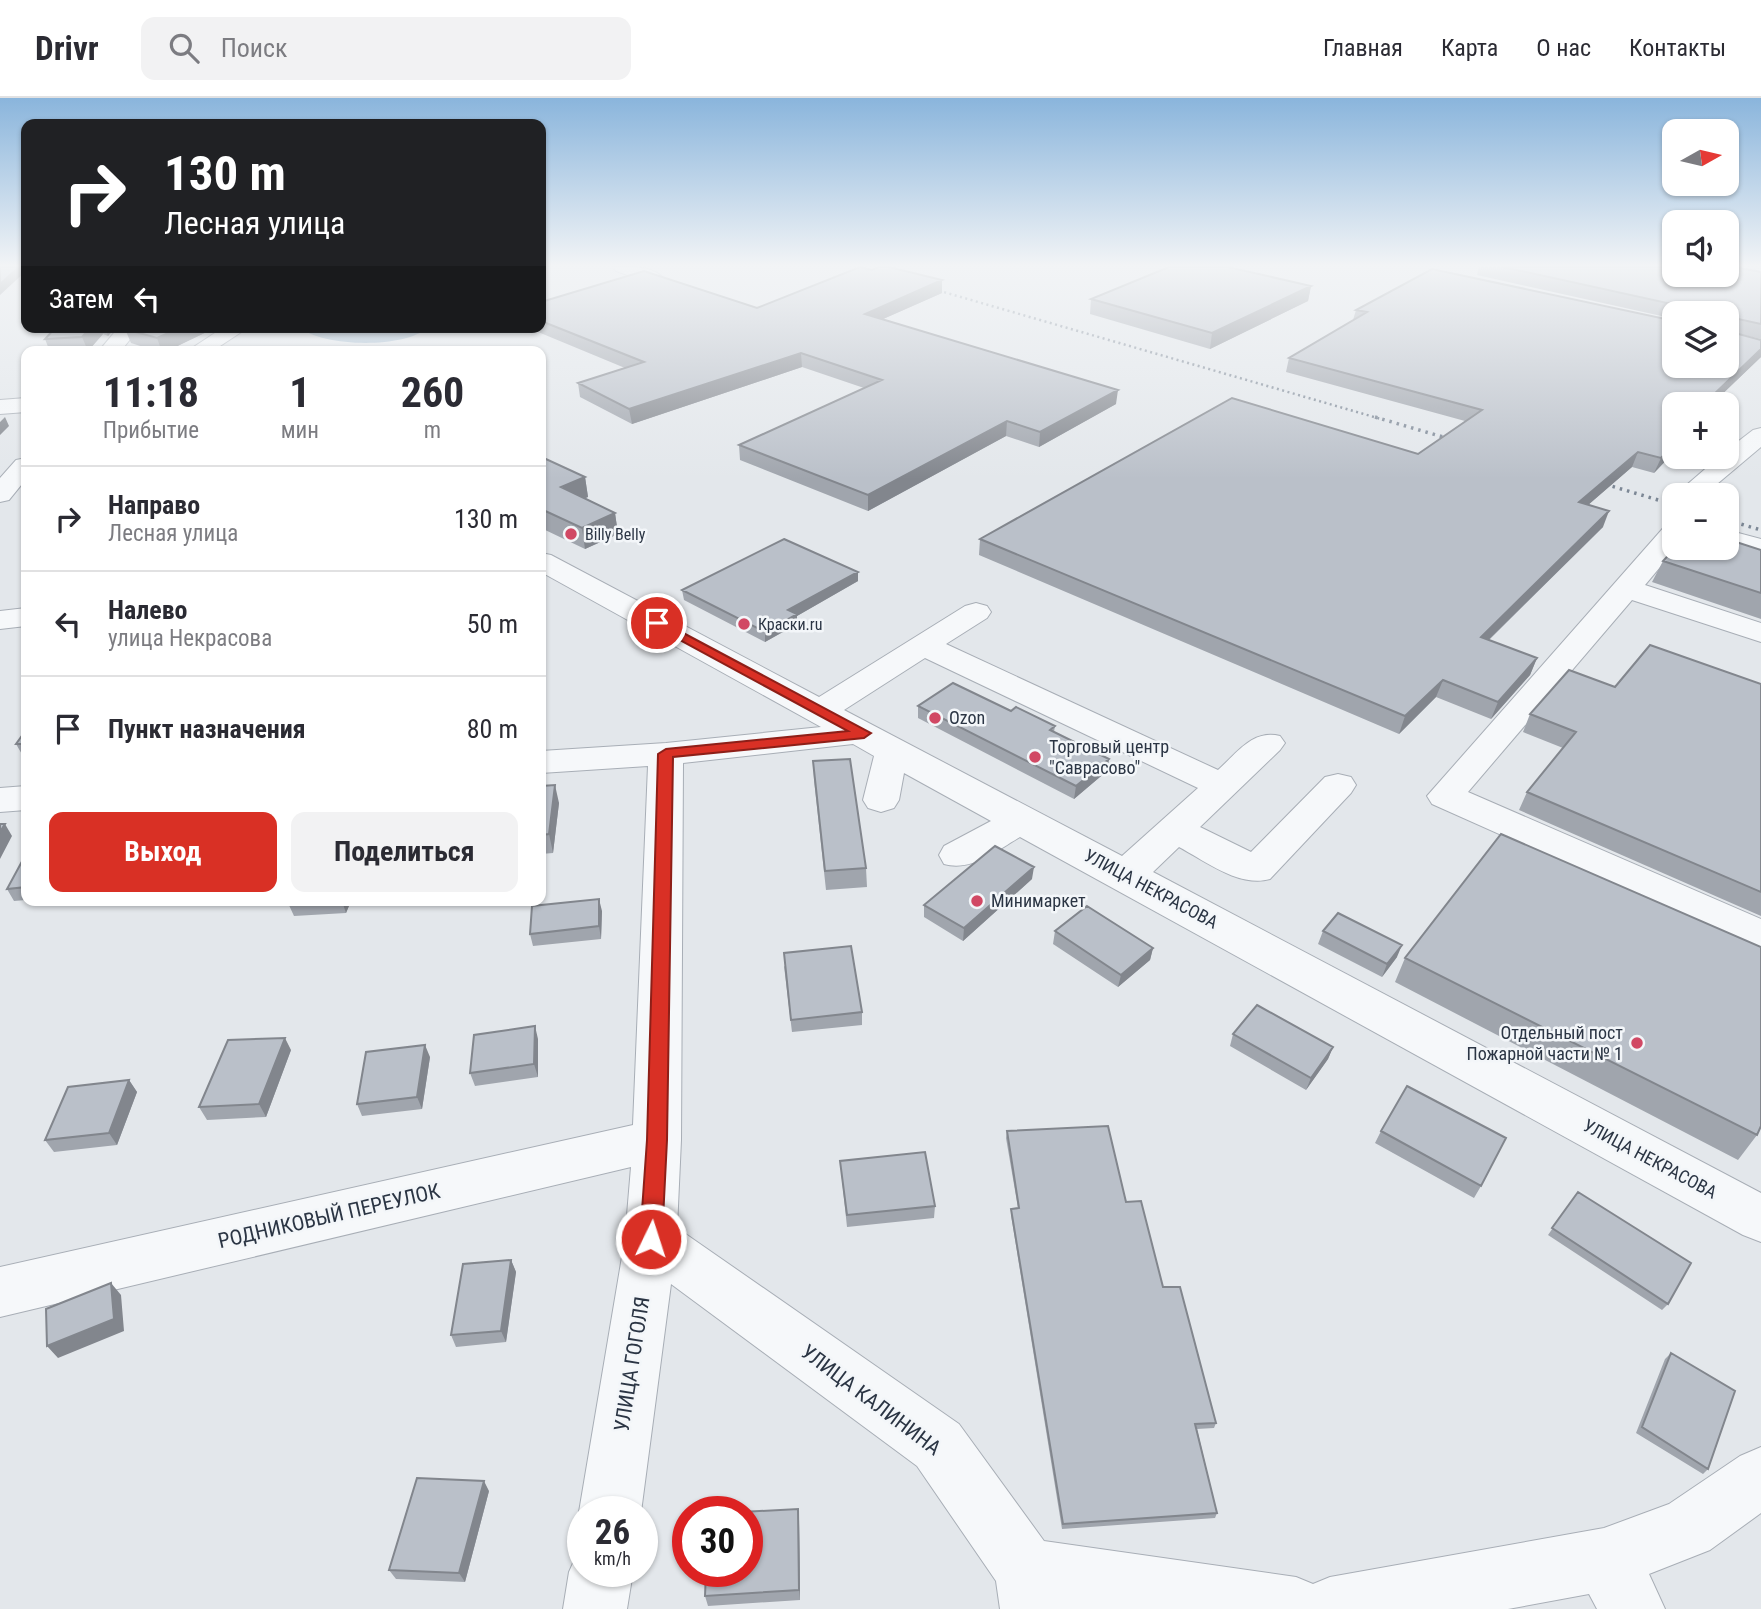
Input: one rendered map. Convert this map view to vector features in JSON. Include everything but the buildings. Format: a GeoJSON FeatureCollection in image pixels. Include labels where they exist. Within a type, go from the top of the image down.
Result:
{"type":"FeatureCollection","features":[{"type":"Feature","properties":{"kind":"street"},"geometry":{"type":"LineString","coordinates":[[0,407],[21,405]]}},
{"type":"Feature","properties":{"kind":"street"},"geometry":{"type":"LineString","coordinates":[[1703,483],[1761,435]]}},
{"type":"Feature","properties":{"kind":"street"},"geometry":{"type":"LineString","coordinates":[[0,494],[21,470]]}},
{"type":"Feature","properties":{"kind":"street"},"geometry":{"type":"LineString","coordinates":[[1739,542],[1761,548]]}},
{"type":"Feature","properties":{"kind":"street"},"geometry":{"type":"LineString","coordinates":[[1662,547],[1446,796],[1761,936]]}},
{"type":"Feature","properties":{"kind":"street","name":"УЛИЦА НЕКРАСОВА"},"geometry":{"type":"LineString","coordinates":[[546,564],[1761,1219]]}},
{"type":"Feature","properties":{"kind":"street"},"geometry":{"type":"LineString","coordinates":[[1626,588],[1761,633]]}},
{"type":"Feature","properties":{"kind":"street"},"geometry":{"type":"LineString","coordinates":[[821,710],[976,612]]}},
{"type":"Feature","properties":{"kind":"street"},"geometry":{"type":"LineString","coordinates":[[0,620],[21,618]]}},
{"type":"Feature","properties":{"kind":"street"},"geometry":{"type":"LineString","coordinates":[[923,645],[1222,786]]}},
{"type":"Feature","properties":{"kind":"street"},"geometry":{"type":"LineString","coordinates":[[546,762],[880,742],[889,759],[881,800]]}},
{"type":"Feature","properties":{"kind":"street"},"geometry":{"type":"LineString","coordinates":[[1126,875],[1268,743]]}},
{"type":"Feature","properties":{"kind":"street","name":"УЛИЦА ГОГОЛЯ"},"geometry":{"type":"LineString","coordinates":[[612,1496],[651,1239],[657,1140],[666,754]]}},
{"type":"Feature","properties":{"kind":"street"},"geometry":{"type":"LineString","coordinates":[[1175,830],[1256,870],[1338,785]]}},
{"type":"Feature","properties":{"kind":"street"},"geometry":{"type":"LineString","coordinates":[[0,800],[21,798]]}},
{"type":"Feature","properties":{"kind":"street"},"geometry":{"type":"LineString","coordinates":[[958,855],[1020,818]]}},
{"type":"Feature","properties":{"kind":"street","name":"РОДНИКОВЫЙ ПЕРЕУЛОК"},"geometry":{"type":"LineString","coordinates":[[0,1292],[657,1140]]}},
{"type":"Feature","properties":{"kind":"street","name":"УЛИЦА КАЛИНИНА"},"geometry":{"type":"LineString","coordinates":[[651,1239],[938,1445],[1029,1589]]}},
{"type":"Feature","properties":{"kind":"street"},"geometry":{"type":"LineString","coordinates":[[1330,1609],[1618,1584],[1688,1528],[1761,1477]]}},
{"type":"Feature","properties":{"kind":"street"},"geometry":{"type":"LineString","coordinates":[[595,1609],[599,1587]]}},
{"type":"Feature","properties":{"kind":"street"},"geometry":{"type":"LineString","coordinates":[[1029,1589],[1296,1609]]}},
{"type":"Feature","properties":{"kind":"water"},"geometry":{"type":"Polygon","coordinates":[[[321,338],[408,338],[363,343],[321,338]]]}},
{"type":"Feature","properties":{"kind":"railway"},"geometry":{"type":"LineString","coordinates":[[1100,338],[1381,419]]}},
{"type":"Feature","properties":{"kind":"railway"},"geometry":{"type":"LineString","coordinates":[[1375,417],[1460,442]]}},
{"type":"Feature","properties":{"kind":"railway"},"geometry":{"type":"LineString","coordinates":[[1591,480],[1662,501]]}},
{"type":"Feature","properties":{"kind":"railway"},"geometry":{"type":"LineString","coordinates":[[1739,524],[1761,530]]}},
{"type":"Feature","properties":{"kind":"place","name":"Billy Belly"},"geometry":{"type":"Point","coordinates":[571,534]}},
{"type":"Feature","properties":{"kind":"place","name":"Краски.ru"},"geometry":{"type":"Point","coordinates":[744,624]}},
{"type":"Feature","properties":{"kind":"place","name":"Ozon"},"geometry":{"type":"Point","coordinates":[935,718]}},
{"type":"Feature","properties":{"kind":"place","name":"Торговый центр \"Саврасово\""},"geometry":{"type":"Point","coordinates":[1035,757]}},
{"type":"Feature","properties":{"kind":"place","name":"Минимаркет"},"geometry":{"type":"Point","coordinates":[977,901]}},
{"type":"Feature","properties":{"kind":"place","name":"Отдельный пост Пожарной части № 1"},"geometry":{"type":"Point","coordinates":[1637,1043]}},
{"type":"Feature","properties":{"kind":"route"},"geometry":{"type":"LineString","coordinates":[[651,1239],[657,1140],[666,754],[864,733],[657,623]]}}]}
